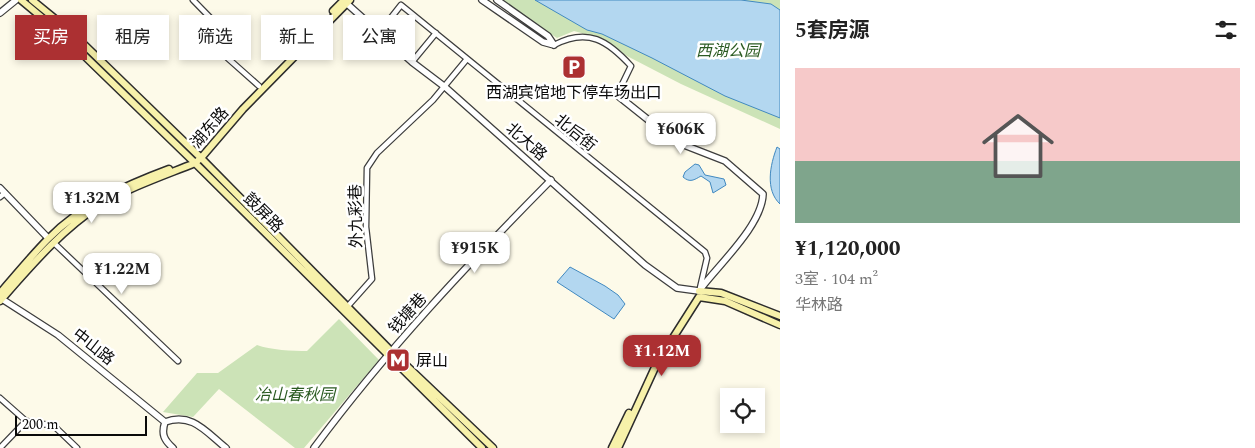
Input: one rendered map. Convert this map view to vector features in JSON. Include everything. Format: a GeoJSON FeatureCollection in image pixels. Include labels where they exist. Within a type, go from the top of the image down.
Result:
{"type":"FeatureCollection","features":[{"type":"Feature","properties":{"kind":"main road","name":"鼓屏路"},"geometry":{"type":"LineString","coordinates":[[21,0],[63,35],[196,159],[348,306],[389,353],[493,448]]}},
{"type":"Feature","properties":{"kind":"main road","name":"鼓屏路"},"geometry":{"type":"LineString","coordinates":[[32,0],[70,32],[482,448]]}},
{"type":"Feature","properties":{"kind":"main road","name":"湖东路"},"geometry":{"type":"LineString","coordinates":[[196,159],[259,86],[345,1]]}},
{"type":"Feature","properties":{"kind":"main road","name":"湖东路"},"geometry":{"type":"LineString","coordinates":[[1,298],[51,241],[100,200],[146,177],[196,159],[345,1]]}},
{"type":"Feature","properties":{"kind":"main road"},"geometry":{"type":"LineString","coordinates":[[618,448],[657,363],[687,312],[701,294],[721,293],[780,316]]}},
{"type":"Feature","properties":{"kind":"main road"},"geometry":{"type":"LineString","coordinates":[[701,294],[725,301],[780,325]]}},
{"type":"Feature","properties":{"kind":"main road"},"geometry":{"type":"LineString","coordinates":[[612,448],[662,347],[701,294]]}},
{"type":"Feature","properties":{"kind":"street"},"geometry":{"type":"LineString","coordinates":[[0,13],[16,0]]}},
{"type":"Feature","properties":{"kind":"street"},"geometry":{"type":"LineString","coordinates":[[193,0],[234,42],[223,54],[259,86]]}},
{"type":"Feature","properties":{"kind":"street"},"geometry":{"type":"LineString","coordinates":[[482,0],[542,42],[554,45],[582,37],[598,39],[613,46],[631,66],[617,95],[672,138],[694,151],[725,161],[763,194],[762,202],[747,231],[725,262],[711,274],[701,294]]}},
{"type":"Feature","properties":{"kind":"street"},"geometry":{"type":"LineString","coordinates":[[498,0],[548,36],[554,45]]}},
{"type":"Feature","properties":{"kind":"street","name":"北大路"},"geometry":{"type":"LineString","coordinates":[[345,1],[360,15]]}},
{"type":"Feature","properties":{"kind":"street","name":"北后街"},"geometry":{"type":"LineString","coordinates":[[393,15],[401,5],[414,15]]}},
{"type":"Feature","properties":{"kind":"street","name":"北后街"},"geometry":{"type":"LineString","coordinates":[[415,16],[705,252],[707,258],[701,294]]}},
{"type":"Feature","properties":{"kind":"street"},"geometry":{"type":"LineString","coordinates":[[412,62],[436,33]]}},
{"type":"Feature","properties":{"kind":"street","name":"外九彩巷"},"geometry":{"type":"LineString","coordinates":[[348,306],[372,280],[366,227],[367,168],[377,153],[445,87],[468,59]]}},
{"type":"Feature","properties":{"kind":"street","name":"北大路"},"geometry":{"type":"LineString","coordinates":[[410,60],[445,87],[645,265],[677,288],[701,294]]}},
{"type":"Feature","properties":{"kind":"street","name":"钱塘巷"},"geometry":{"type":"LineString","coordinates":[[314,448],[389,353],[497,235],[551,180]]}},
{"type":"Feature","properties":{"kind":"street"},"geometry":{"type":"LineString","coordinates":[[2,193],[178,360]]}},
{"type":"Feature","properties":{"kind":"street","name":"中山路"},"geometry":{"type":"LineString","coordinates":[[1,298],[58,335],[165,422]]}},
{"type":"Feature","properties":{"kind":"street"},"geometry":{"type":"LineString","coordinates":[[0,398],[26,421],[54,426],[77,448]]}},
{"type":"Feature","properties":{"kind":"street"},"geometry":{"type":"LineString","coordinates":[[173,448],[164,438],[162,430],[165,422],[183,418],[193,422],[226,448]]}},
{"type":"Feature","properties":{"kind":"street"},"geometry":{"type":"LineString","coordinates":[[0,448],[26,421]]}},
{"type":"Feature","properties":{"kind":"green space","name":"西湖公园"},"geometry":{"type":"Polygon","coordinates":[[[498,0],[780,0],[780,129],[681,84],[627,56],[603,39],[574,31],[557,38],[498,0]]]}},
{"type":"Feature","properties":{"kind":"green space","name":"冶山春秋园"},"geometry":{"type":"Polygon","coordinates":[[[339,319],[379,360],[304,448],[295,448],[219,389],[193,417],[163,412],[197,373],[218,373],[257,345],[275,349],[307,351],[339,319]]]}},
{"type":"Feature","properties":{"kind":"water","name":"西湖公园"},"geometry":{"type":"Polygon","coordinates":[[[535,0],[741,0],[771,4],[780,10],[780,118],[725,96],[602,34],[587,30],[535,0]]]}},
{"type":"Feature","properties":{"kind":"water"},"geometry":{"type":"Polygon","coordinates":[[[777,147],[780,149],[780,204],[772,192],[770,177],[777,147]]]}},
{"type":"Feature","properties":{"kind":"water"},"geometry":{"type":"Polygon","coordinates":[[[695,164],[699,165],[705,175],[724,179],[726,185],[713,193],[710,182],[701,176],[694,180],[685,179],[683,177],[685,172],[695,164]]]}},
{"type":"Feature","properties":{"kind":"water"},"geometry":{"type":"Polygon","coordinates":[[[570,267],[618,295],[625,304],[614,319],[557,282],[570,267]]]}},
{"type":"Feature","properties":{"kind":"place","name":"西湖宾馆地下停车场出口"},"geometry":{"type":"Point","coordinates":[574,67]}},
{"type":"Feature","properties":{"kind":"place","name":"屏山"},"geometry":{"type":"Point","coordinates":[398,360]}}]}
